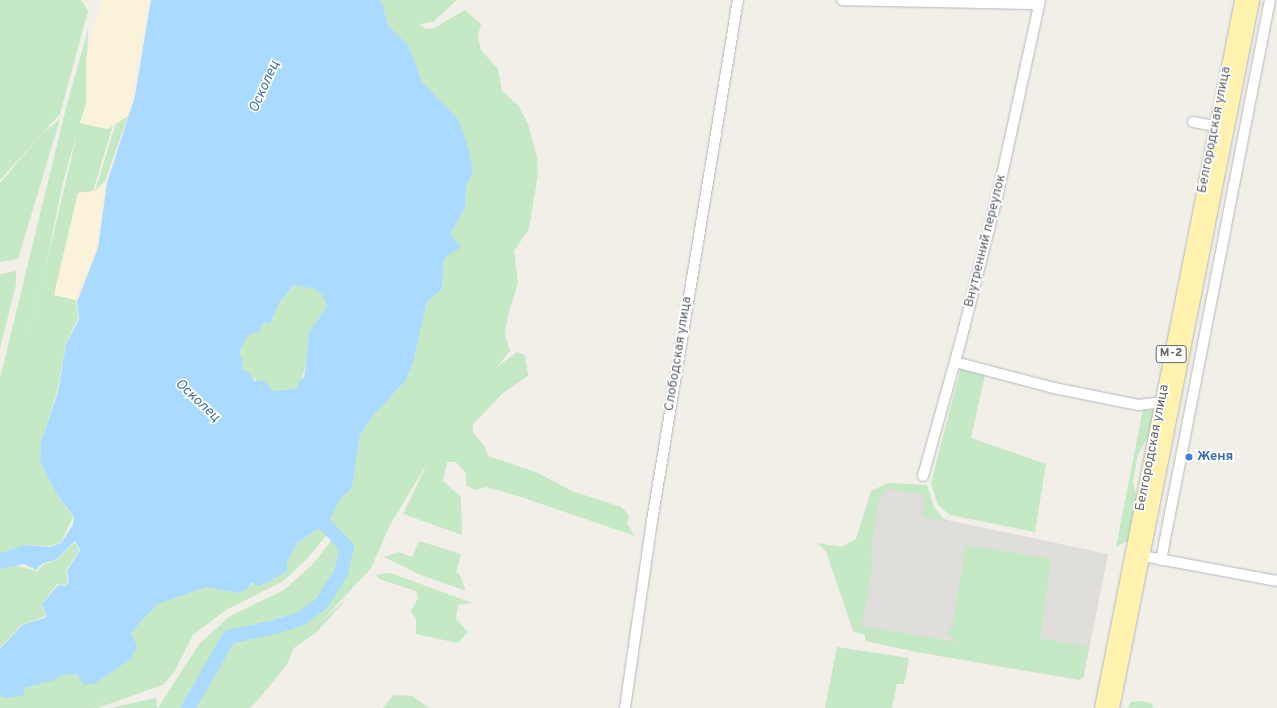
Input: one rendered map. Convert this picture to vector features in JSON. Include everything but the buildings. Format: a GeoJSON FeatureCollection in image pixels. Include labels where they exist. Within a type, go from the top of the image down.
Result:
{"type":"FeatureCollection","features":[{"type":"Feature","properties":{"kind":"main road","name":"Белгородская улица"},"geometry":{"type":"LineString","coordinates":[[1112,708],[1143,556],[1222,127],[1240,0]]}},
{"type":"Feature","properties":{"kind":"main road","name":"Белгородская улица"},"geometry":{"type":"LineString","coordinates":[[1101,708],[1161,402],[1222,127],[1252,0]]}},
{"type":"Feature","properties":{"kind":"street","name":"Слободская улица"},"geometry":{"type":"LineString","coordinates":[[626,708],[653,514],[738,0]]}},
{"type":"Feature","properties":{"kind":"street","name":"Внутренний переулок"},"geometry":{"type":"LineString","coordinates":[[842,0],[1039,2],[997,198],[955,362],[923,476]]}},
{"type":"Feature","properties":{"kind":"street"},"geometry":{"type":"LineString","coordinates":[[1161,560],[1270,0]]}},
{"type":"Feature","properties":{"kind":"street"},"geometry":{"type":"LineString","coordinates":[[1193,122],[1244,131]]}},
{"type":"Feature","properties":{"kind":"street"},"geometry":{"type":"LineString","coordinates":[[955,362],[1054,388],[1138,405],[1161,402]]}},
{"type":"Feature","properties":{"kind":"street"},"geometry":{"type":"LineString","coordinates":[[1143,556],[1277,581]]}},
{"type":"Feature","properties":{"kind":"shaded area"},"geometry":{"type":"Polygon","coordinates":[[[888,485],[927,492],[938,518],[1108,554],[1085,670],[855,631],[878,491],[888,485]]]}},
{"type":"Feature","properties":{"kind":"green space"},"geometry":{"type":"Polygon","coordinates":[[[0,0],[81,0],[88,11],[60,114],[0,180],[0,0]]]}},
{"type":"Feature","properties":{"kind":"green space"},"geometry":{"type":"Polygon","coordinates":[[[381,0],[457,0],[433,22],[419,24],[425,29],[434,28],[465,10],[481,24],[478,36],[481,50],[498,69],[502,91],[518,105],[528,124],[537,157],[538,174],[529,229],[514,251],[518,283],[508,315],[505,334],[510,351],[496,368],[517,352],[525,355],[528,376],[503,393],[473,424],[473,432],[484,446],[488,456],[538,473],[572,491],[621,507],[629,515],[627,524],[635,536],[518,496],[486,487],[476,490],[466,485],[466,473],[456,462],[447,462],[443,481],[461,497],[462,535],[403,514],[428,462],[390,525],[371,568],[321,622],[348,597],[317,632],[294,648],[286,666],[257,701],[249,708],[191,708],[230,637],[275,628],[303,619],[322,604],[342,573],[349,547],[342,536],[340,538],[326,522],[341,498],[352,488],[360,435],[371,418],[407,379],[414,359],[427,302],[442,289],[444,258],[450,234],[465,208],[466,187],[473,172],[458,119],[422,82],[408,45],[388,25],[381,0]]]}},
{"type":"Feature","properties":{"kind":"green space"},"geometry":{"type":"Polygon","coordinates":[[[88,30],[86,104],[80,123],[108,129],[113,125],[93,191],[78,193],[54,295],[76,300],[78,318],[66,343],[57,392],[41,442],[40,461],[56,493],[73,517],[61,542],[50,546],[25,545],[0,553],[0,378],[66,108],[88,30]],[[78,130],[63,182],[46,265],[3,427],[46,266],[78,130]]]}},
{"type":"Feature","properties":{"kind":"green space"},"geometry":{"type":"Polygon","coordinates":[[[128,116],[105,181],[95,191],[116,123],[128,116]]]}},
{"type":"Feature","properties":{"kind":"green space"},"geometry":{"type":"Polygon","coordinates":[[[60,119],[18,259],[0,262],[0,183],[41,135],[60,119]]]}},
{"type":"Feature","properties":{"kind":"green space"},"geometry":{"type":"Polygon","coordinates":[[[16,271],[16,284],[0,348],[0,274],[16,271]]]}},
{"type":"Feature","properties":{"kind":"green space"},"geometry":{"type":"Polygon","coordinates":[[[295,285],[315,289],[323,296],[327,307],[309,332],[306,365],[298,388],[272,391],[241,369],[239,354],[246,338],[264,323],[270,324],[280,302],[295,285]]]}},
{"type":"Feature","properties":{"kind":"green space"},"geometry":{"type":"Polygon","coordinates":[[[961,367],[985,375],[971,438],[1046,464],[1035,532],[950,515],[938,505],[931,483],[961,367]]]}},
{"type":"Feature","properties":{"kind":"green space"},"geometry":{"type":"Polygon","coordinates":[[[1143,409],[1153,410],[1155,415],[1150,434],[1138,454],[1133,482],[1137,502],[1129,540],[1116,547],[1143,409]]]}},
{"type":"Feature","properties":{"kind":"green space"},"geometry":{"type":"Polygon","coordinates":[[[888,483],[927,485],[934,507],[946,522],[923,517],[925,495],[885,488],[883,498],[879,498],[870,559],[874,556],[862,626],[957,642],[947,633],[952,627],[966,545],[1051,559],[1040,638],[1088,647],[1084,677],[1080,680],[916,652],[865,641],[865,635],[853,631],[826,551],[818,543],[841,547],[856,539],[871,491],[888,483]]]}},
{"type":"Feature","properties":{"kind":"green space"},"geometry":{"type":"Polygon","coordinates":[[[326,524],[331,530],[306,560],[283,581],[226,610],[193,635],[174,672],[165,683],[158,680],[165,684],[98,708],[95,708],[109,697],[94,708],[0,708],[0,696],[5,698],[24,688],[52,681],[63,675],[77,674],[96,683],[131,659],[136,646],[131,633],[156,605],[206,587],[239,593],[287,563],[297,543],[326,524]]]}},
{"type":"Feature","properties":{"kind":"green space"},"geometry":{"type":"Polygon","coordinates":[[[335,536],[346,548],[339,573],[319,602],[301,614],[272,625],[227,634],[184,708],[158,708],[199,644],[230,616],[284,590],[312,565],[335,536]]]}},
{"type":"Feature","properties":{"kind":"green space"},"geometry":{"type":"Polygon","coordinates":[[[419,541],[461,554],[456,573],[460,575],[466,591],[421,575],[384,557],[399,552],[412,557],[419,541]]]}},
{"type":"Feature","properties":{"kind":"green space"},"geometry":{"type":"Polygon","coordinates":[[[75,542],[79,550],[66,571],[68,581],[66,585],[57,584],[42,604],[46,616],[21,625],[0,648],[0,569],[17,564],[17,566],[37,571],[44,564],[57,560],[75,542]]]}},
{"type":"Feature","properties":{"kind":"green space"},"geometry":{"type":"Polygon","coordinates":[[[391,573],[472,603],[458,605],[456,619],[468,632],[458,643],[416,634],[416,620],[411,611],[418,598],[416,591],[379,579],[376,575],[391,573]]]}},
{"type":"Feature","properties":{"kind":"green space"},"geometry":{"type":"Polygon","coordinates":[[[837,647],[909,658],[904,684],[897,684],[892,708],[825,708],[837,647]]]}},
{"type":"Feature","properties":{"kind":"green space"},"geometry":{"type":"Polygon","coordinates":[[[394,695],[412,696],[429,708],[383,708],[394,695]]]}},
{"type":"Feature","properties":{"kind":"green space"},"geometry":{"type":"Polygon","coordinates":[[[156,698],[157,708],[111,708],[123,705],[156,698]]]}},
{"type":"Feature","properties":{"kind":"green space"},"geometry":{"type":"Polygon","coordinates":[[[1140,701],[1150,703],[1154,708],[1128,708],[1131,702],[1140,701]]]}},
{"type":"Feature","properties":{"kind":"sand"},"geometry":{"type":"Polygon","coordinates":[[[102,0],[149,0],[128,116],[108,129],[80,123],[86,104],[86,58],[102,0]]]}},
{"type":"Feature","properties":{"kind":"sand"},"geometry":{"type":"Polygon","coordinates":[[[105,181],[96,248],[76,300],[54,295],[78,193],[95,191],[105,181]]]}},
{"type":"Feature","properties":{"kind":"water"},"geometry":{"type":"Polygon","coordinates":[[[151,0],[381,0],[388,25],[408,45],[422,82],[458,119],[469,150],[473,172],[466,187],[465,208],[450,234],[461,247],[444,258],[442,289],[427,302],[414,359],[407,379],[371,418],[360,435],[352,488],[341,498],[327,523],[297,543],[287,563],[287,571],[260,586],[252,583],[247,589],[239,593],[206,587],[156,605],[131,633],[137,646],[131,659],[96,683],[84,685],[77,674],[63,675],[52,681],[24,688],[24,695],[5,698],[0,696],[0,649],[22,625],[47,617],[42,604],[58,585],[66,586],[69,581],[67,571],[80,550],[75,541],[56,560],[43,563],[36,570],[24,564],[0,569],[0,553],[25,545],[50,547],[61,543],[73,525],[74,517],[56,493],[40,461],[41,442],[58,392],[66,344],[79,319],[77,302],[98,248],[107,183],[135,96],[151,0]],[[294,285],[280,302],[270,324],[264,323],[259,328],[261,333],[254,332],[246,338],[239,354],[243,361],[241,369],[248,372],[255,381],[262,380],[269,385],[272,391],[298,388],[298,382],[304,377],[309,332],[327,307],[323,296],[315,289],[294,285]]]}},
{"type":"Feature","properties":{"kind":"waterway","name":"Осколец"},"geometry":{"type":"LineString","coordinates":[[188,708],[229,637],[275,627],[302,618],[322,603],[341,573],[347,548],[312,510]]}},
{"type":"Feature","properties":{"kind":"place","name":"Женя"},"geometry":{"type":"Point","coordinates":[1189,457]}}]}
